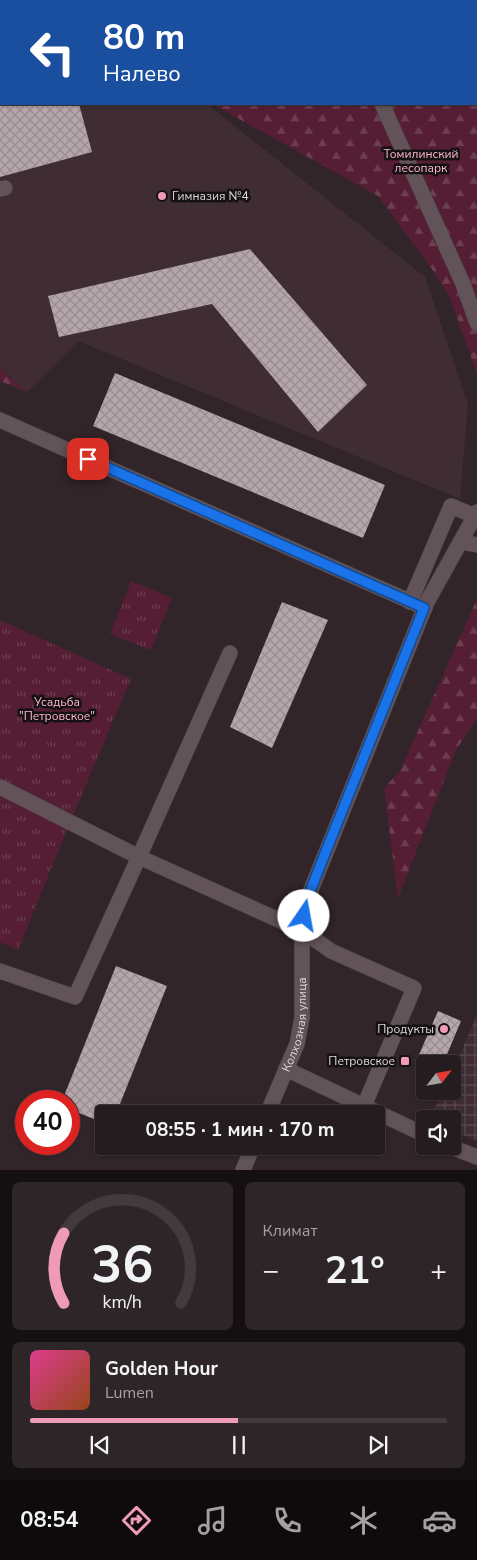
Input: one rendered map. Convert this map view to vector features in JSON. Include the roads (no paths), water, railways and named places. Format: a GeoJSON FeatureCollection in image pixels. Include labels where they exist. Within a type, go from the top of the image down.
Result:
{"type":"FeatureCollection","features":[{"type":"Feature","properties":{"kind":"street"},"geometry":{"type":"LineString","coordinates":[[382,105],[463,284],[477,323]]}},
{"type":"Feature","properties":{"kind":"street"},"geometry":{"type":"LineString","coordinates":[[0,420],[424,608]]}},
{"type":"Feature","properties":{"kind":"street"},"geometry":{"type":"LineString","coordinates":[[410,602],[452,502],[476,514]]}},
{"type":"Feature","properties":{"kind":"street","name":"Колхозная улица"},"geometry":{"type":"LineString","coordinates":[[271,1105],[297,1044],[302,1018],[302,944],[306,902],[424,608],[476,514]]}},
{"type":"Feature","properties":{"kind":"street"},"geometry":{"type":"LineString","coordinates":[[461,542],[477,545]]}},
{"type":"Feature","properties":{"kind":"street"},"geometry":{"type":"LineString","coordinates":[[0,971],[74,997],[230,653]]}},
{"type":"Feature","properties":{"kind":"street"},"geometry":{"type":"LineString","coordinates":[[0,787],[139,857],[303,931],[332,951],[414,988],[364,1105]]}},
{"type":"Feature","properties":{"kind":"street"},"geometry":{"type":"LineString","coordinates":[[286,1068],[362,1105]]}},
{"type":"Feature","properties":{"kind":"street"},"geometry":{"type":"LineString","coordinates":[[385,1116],[416,1131]]}},
{"type":"Feature","properties":{"kind":"street"},"geometry":{"type":"LineString","coordinates":[[461,1151],[477,1158]]}},
{"type":"Feature","properties":{"kind":"street"},"geometry":{"type":"LineString","coordinates":[[243,1170],[249,1155]]}},
{"type":"Feature","properties":{"kind":"place","name":"Гимназия №4"},"geometry":{"type":"Point","coordinates":[162,196]}},
{"type":"Feature","properties":{"kind":"place","name":"Продукты"},"geometry":{"type":"Point","coordinates":[444,1029]}},
{"type":"Feature","properties":{"kind":"place","name":"Петровское"},"geometry":{"type":"Point","coordinates":[405,1061]}},
{"type":"Feature","properties":{"kind":"park label","name":"Томилинский лесопарк"},"geometry":{"type":"Point","coordinates":[421,161]}},
{"type":"Feature","properties":{"kind":"park label","name":"Усадьба \"Петровское\""},"geometry":{"type":"Point","coordinates":[57,709]}}]}
